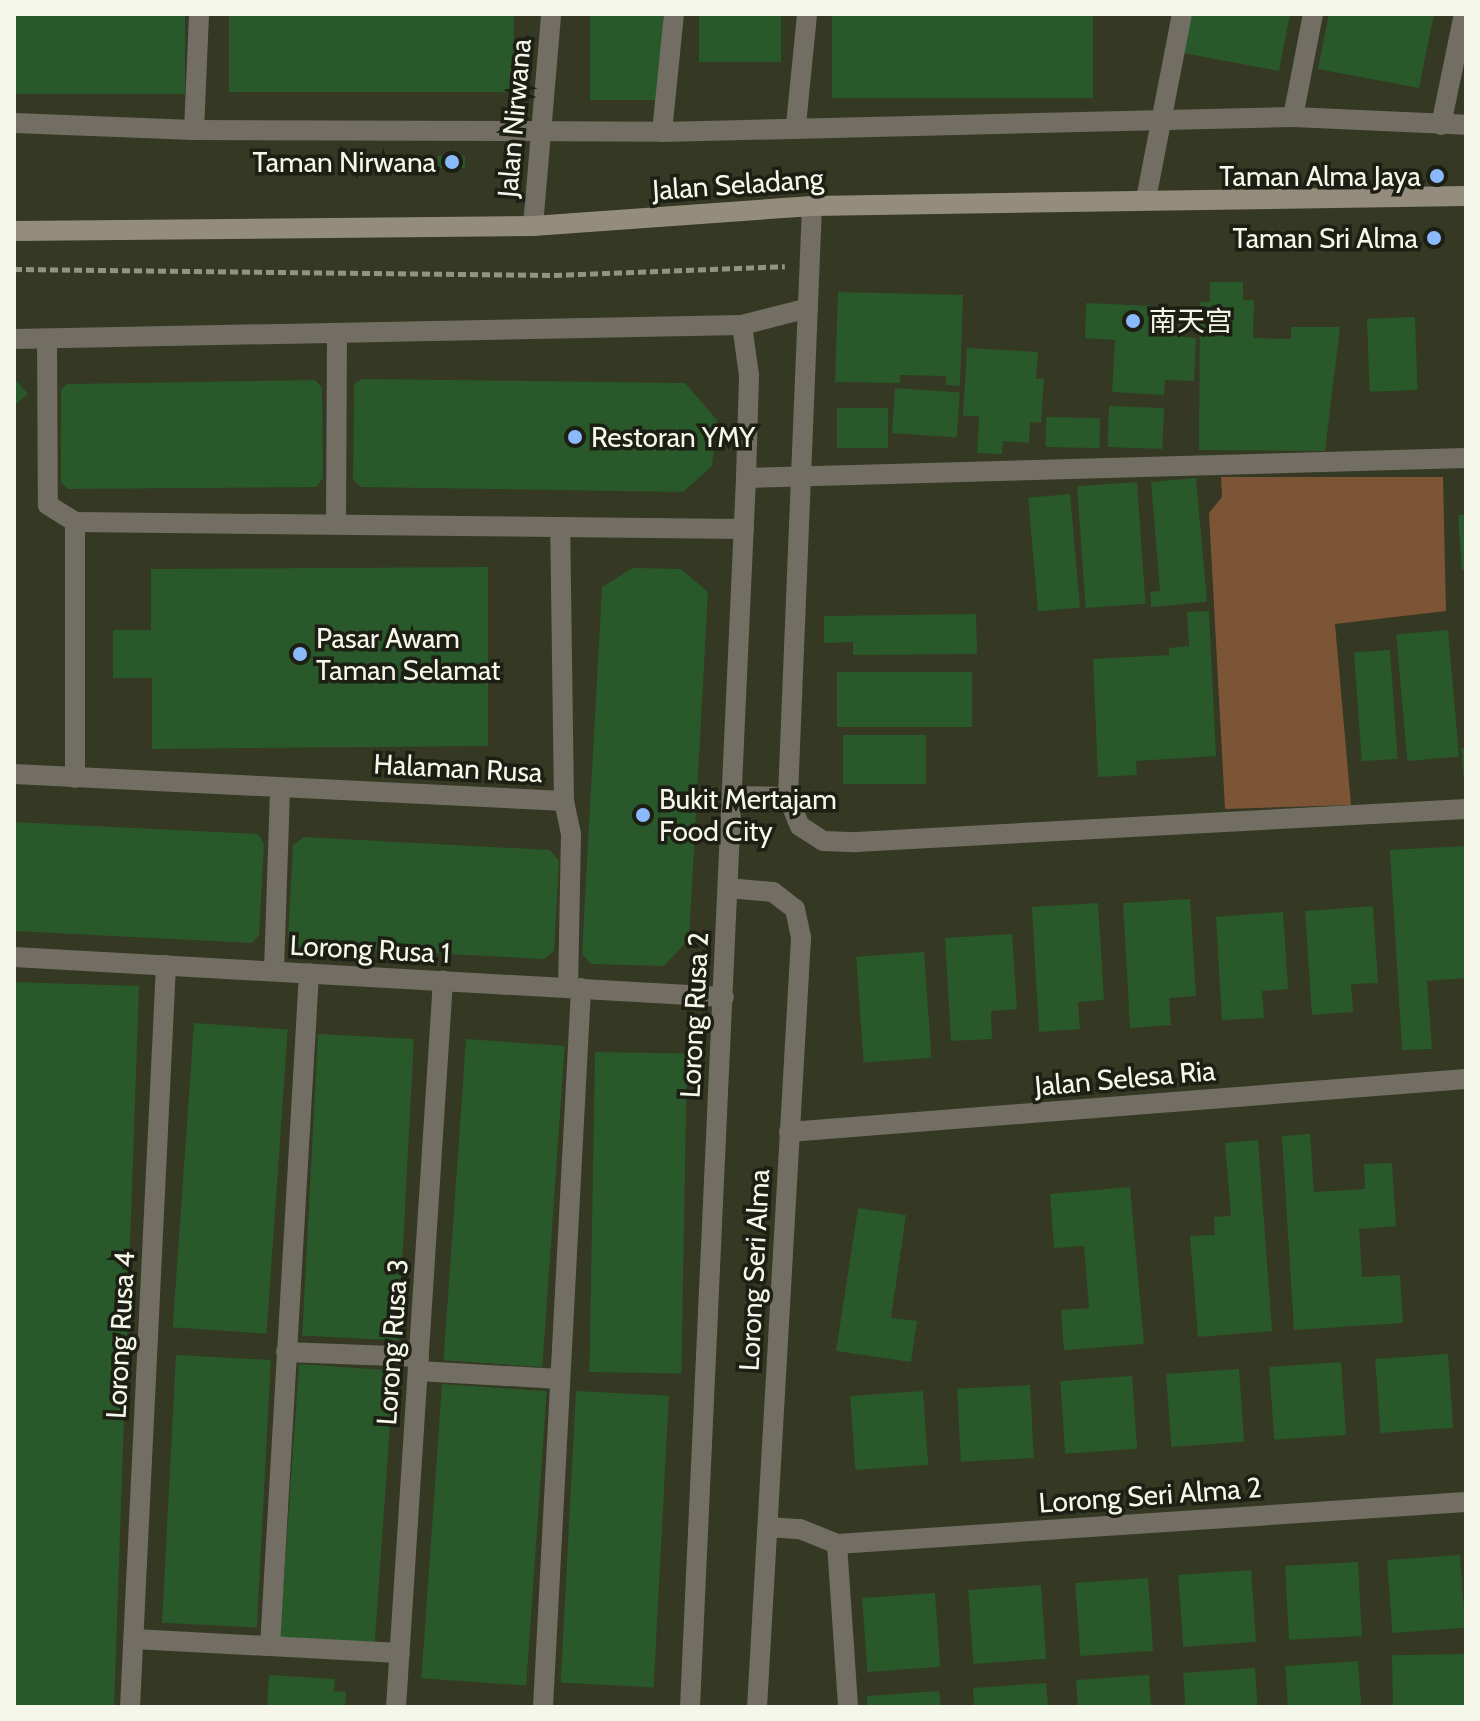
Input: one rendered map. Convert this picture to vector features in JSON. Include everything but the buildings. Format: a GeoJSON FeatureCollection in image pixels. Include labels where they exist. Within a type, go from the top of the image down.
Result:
{"type":"FeatureCollection","features":[{"type":"Feature","properties":{"kind":"street"},"geometry":{"type":"LineString","coordinates":[[194,130],[199,14]]}},
{"type":"Feature","properties":{"kind":"street","name":"Jalan Nirwana"},"geometry":{"type":"LineString","coordinates":[[533,226],[551,14]]}},
{"type":"Feature","properties":{"kind":"street"},"geometry":{"type":"LineString","coordinates":[[662,132],[674,14]]}},
{"type":"Feature","properties":{"kind":"street"},"geometry":{"type":"LineString","coordinates":[[796,125],[807,14]]}},
{"type":"Feature","properties":{"kind":"street"},"geometry":{"type":"LineString","coordinates":[[1146,199],[1182,14]]}},
{"type":"Feature","properties":{"kind":"street"},"geometry":{"type":"LineString","coordinates":[[1293,117],[1313,14]]}},
{"type":"Feature","properties":{"kind":"street"},"geometry":{"type":"LineString","coordinates":[[1441,125],[1464,14]]}},
{"type":"Feature","properties":{"kind":"street","name":"Jalan Seladang"},"geometry":{"type":"LineString","coordinates":[[14,123],[194,130],[662,132],[796,125],[1293,117],[1466,125]]}},
{"type":"Feature","properties":{"kind":"street","name":"Jalan Seladang"},"geometry":{"type":"LineString","coordinates":[[14,231],[533,226],[812,206],[1466,196]]}},
{"type":"Feature","properties":{"kind":"street"},"geometry":{"type":"LineString","coordinates":[[812,206],[788,797],[800,826],[823,841],[1466,809]]}},
{"type":"Feature","properties":{"kind":"street"},"geometry":{"type":"LineString","coordinates":[[14,339],[742,325],[808,308]]}},
{"type":"Feature","properties":{"kind":"street","name":"Lorong Rusa 2"},"geometry":{"type":"LineString","coordinates":[[690,1707],[746,478],[749,375],[742,325]]}},
{"type":"Feature","properties":{"kind":"street"},"geometry":{"type":"LineString","coordinates":[[336,523],[337,335]]}},
{"type":"Feature","properties":{"kind":"street"},"geometry":{"type":"LineString","coordinates":[[47,339],[48,505],[75,522],[744,529]]}},
{"type":"Feature","properties":{"kind":"street"},"geometry":{"type":"LineString","coordinates":[[746,478],[1466,458]]}},
{"type":"Feature","properties":{"kind":"street"},"geometry":{"type":"LineString","coordinates":[[75,522],[75,778]]}},
{"type":"Feature","properties":{"kind":"street","name":"Halaman Rusa"},"geometry":{"type":"LineString","coordinates":[[14,774],[564,801],[560,527]]}},
{"type":"Feature","properties":{"kind":"street"},"geometry":{"type":"LineString","coordinates":[[274,971],[280,788]]}},
{"type":"Feature","properties":{"kind":"street"},"geometry":{"type":"LineString","coordinates":[[732,796],[788,797]]}},
{"type":"Feature","properties":{"kind":"street"},"geometry":{"type":"LineString","coordinates":[[543,1707],[575,988],[571,834],[564,801]]}},
{"type":"Feature","properties":{"kind":"street","name":"Lorong Seri Alma"},"geometry":{"type":"LineString","coordinates":[[728,888],[773,892],[795,909],[801,938],[757,1707]]}},
{"type":"Feature","properties":{"kind":"street","name":"Lorong Rusa 1"},"geometry":{"type":"LineString","coordinates":[[14,957],[724,997]]}},
{"type":"Feature","properties":{"kind":"street","name":"Lorong Rusa 4"},"geometry":{"type":"LineString","coordinates":[[130,1707],[166,965]]}},
{"type":"Feature","properties":{"kind":"street"},"geometry":{"type":"LineString","coordinates":[[270,1646],[309,973]]}},
{"type":"Feature","properties":{"kind":"street","name":"Lorong Rusa 3"},"geometry":{"type":"LineString","coordinates":[[396,1707],[443,981]]}},
{"type":"Feature","properties":{"kind":"street","name":"Jalan Selesa Ria"},"geometry":{"type":"LineString","coordinates":[[789,1132],[1466,1079]]}},
{"type":"Feature","properties":{"kind":"street"},"geometry":{"type":"LineString","coordinates":[[286,1352],[560,1379]]}},
{"type":"Feature","properties":{"kind":"street","name":"Lorong Seri Alma 2"},"geometry":{"type":"LineString","coordinates":[[837,1544],[1466,1502]]}},
{"type":"Feature","properties":{"kind":"street"},"geometry":{"type":"LineString","coordinates":[[768,1527],[800,1529],[837,1544],[848,1707]]}},
{"type":"Feature","properties":{"kind":"street"},"geometry":{"type":"LineString","coordinates":[[134,1639],[400,1653]]}},
{"type":"Feature","properties":{"kind":"path"},"geometry":{"type":"LineString","coordinates":[[14,269],[554,275],[810,265]]}},
{"type":"Feature","properties":{"kind":"shaded area"},"geometry":{"type":"Polygon","coordinates":[[[1221,477],[1443,477],[1446,611],[1335,624],[1351,805],[1225,809],[1209,513],[1222,497],[1221,477]]]}},
{"type":"Feature","properties":{"kind":"place","name":"Taman Nirwana"},"geometry":{"type":"Point","coordinates":[452,162]}},
{"type":"Feature","properties":{"kind":"place","name":"Taman Alma Jaya"},"geometry":{"type":"Point","coordinates":[1437,176]}},
{"type":"Feature","properties":{"kind":"place","name":"Taman Sri Alma"},"geometry":{"type":"Point","coordinates":[1434,238]}},
{"type":"Feature","properties":{"kind":"place","name":"南天宫"},"geometry":{"type":"Point","coordinates":[1133,321]}},
{"type":"Feature","properties":{"kind":"place","name":"Restoran YMY"},"geometry":{"type":"Point","coordinates":[575,437]}},
{"type":"Feature","properties":{"kind":"place","name":"Pasar Awam Taman Selamat"},"geometry":{"type":"Point","coordinates":[300,654]}},
{"type":"Feature","properties":{"kind":"place","name":"Bukit Mertajam Food City"},"geometry":{"type":"Point","coordinates":[643,815]}}]}
